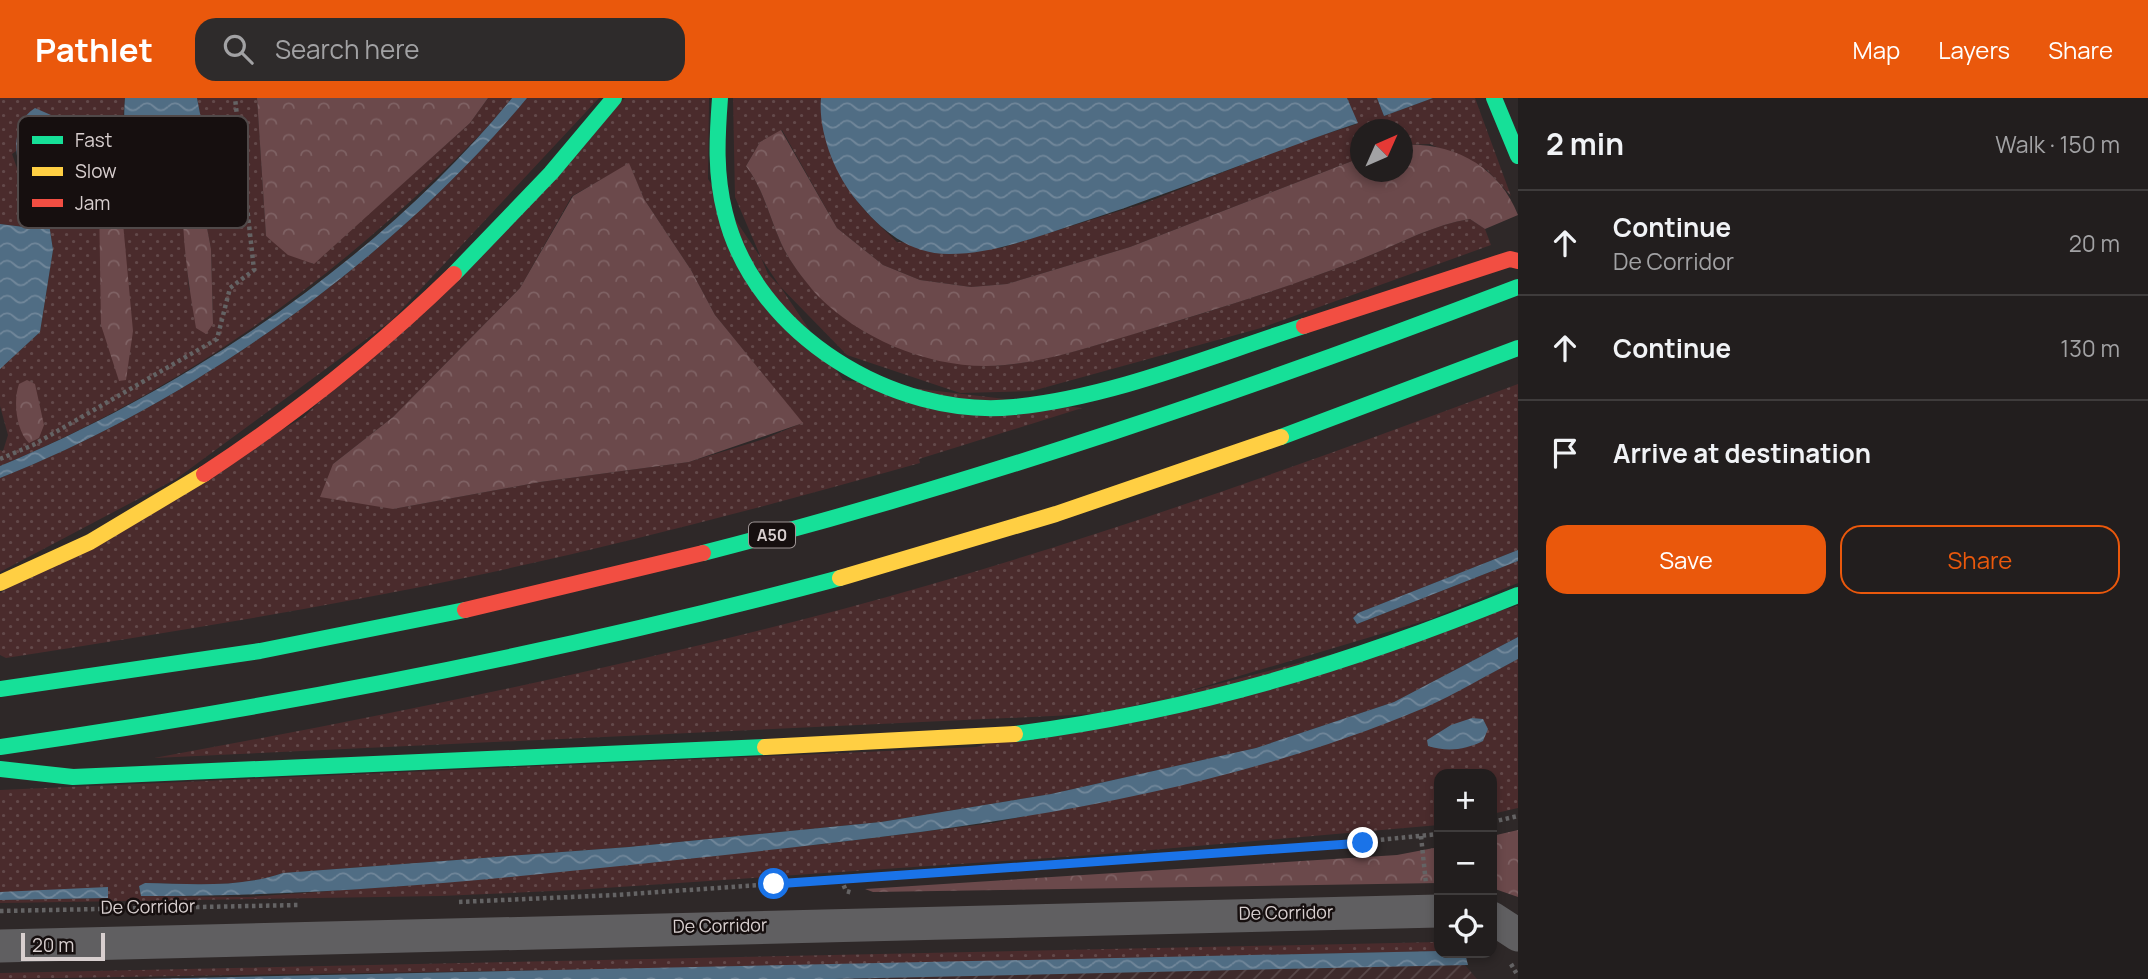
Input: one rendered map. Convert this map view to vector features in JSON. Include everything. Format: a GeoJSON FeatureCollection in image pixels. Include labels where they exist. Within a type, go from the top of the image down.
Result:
{"type":"FeatureCollection","features":[{"type":"Feature","properties":{"kind":"main road"},"geometry":{"type":"LineString","coordinates":[[0,583],[154,505],[264,434],[337,378],[442,288],[504,225],[614,98]]}},
{"type":"Feature","properties":{"kind":"main road"},"geometry":{"type":"LineString","coordinates":[[720,98],[718,162],[725,211],[735,239],[763,292],[803,337],[827,358],[889,390],[914,398],[985,408],[1061,400],[1104,390],[1514,260]]}},
{"type":"Feature","properties":{"kind":"main road"},"geometry":{"type":"LineString","coordinates":[[1494,98],[1518,156]]}},
{"type":"Feature","properties":{"kind":"main road","name":"A50"},"geometry":{"type":"LineString","coordinates":[[0,689],[296,644],[500,601],[721,549],[989,474],[1231,396],[1518,287]]}},
{"type":"Feature","properties":{"kind":"main road"},"geometry":{"type":"LineString","coordinates":[[0,747],[286,704],[630,633],[989,536],[1202,466],[1518,348]]}},
{"type":"Feature","properties":{"kind":"main road"},"geometry":{"type":"LineString","coordinates":[[0,769],[73,776],[981,738],[1076,727],[1172,709],[1295,677],[1440,627],[1518,595]]}},
{"type":"Feature","properties":{"kind":"street","name":"De Corridor"},"geometry":{"type":"LineString","coordinates":[[0,946],[1433,900]]}},
{"type":"Feature","properties":{"kind":"street"},"geometry":{"type":"LineString","coordinates":[[1497,921],[1518,935]]}},
{"type":"Feature","properties":{"kind":"path"},"geometry":{"type":"LineString","coordinates":[[235,98],[237,116]]}},
{"type":"Feature","properties":{"kind":"path"},"geometry":{"type":"LineString","coordinates":[[0,458],[45,439],[218,339],[230,288],[254,270],[248,216]]}},
{"type":"Feature","properties":{"kind":"path"},"geometry":{"type":"LineString","coordinates":[[1497,821],[1518,816]]}},
{"type":"Feature","properties":{"kind":"path","name":"De Corridor"},"geometry":{"type":"LineString","coordinates":[[446,902],[615,895],[1287,849],[1434,835]]}},
{"type":"Feature","properties":{"kind":"path"},"geometry":{"type":"LineString","coordinates":[[1421,836],[1433,900]]}},
{"type":"Feature","properties":{"kind":"path","name":"De Corridor"},"geometry":{"type":"LineString","coordinates":[[0,911],[305,905]]}},
{"type":"Feature","properties":{"kind":"shaded area"},"geometry":{"type":"Polygon","coordinates":[[[0,98],[125,98],[123,116],[18,116],[18,150],[12,154],[18,171],[18,226],[0,224],[0,98]]]}},
{"type":"Feature","properties":{"kind":"shaded area"},"geometry":{"type":"Polygon","coordinates":[[[197,98],[257,98],[266,236],[313,264],[470,123],[488,98],[512,98],[441,173],[305,290],[208,357],[158,387],[107,416],[0,466],[0,450],[3,451],[8,435],[0,406],[0,369],[40,332],[53,250],[50,228],[184,228],[189,289],[213,323],[211,249],[207,228],[248,228],[248,116],[200,116],[197,98]]]}},
{"type":"Feature","properties":{"kind":"shaded area"},"geometry":{"type":"Polygon","coordinates":[[[527,98],[599,98],[391,321],[176,479],[0,572],[0,478],[73,446],[145,409],[217,367],[286,319],[353,269],[416,214],[474,157],[527,98]]]}},
{"type":"Feature","properties":{"kind":"shaded area"},"geometry":{"type":"Polygon","coordinates":[[[625,98],[709,98],[708,179],[843,380],[1082,408],[919,459],[920,463],[583,552],[412,589],[238,620],[6,658],[0,655],[0,593],[304,417],[625,98]],[[629,164],[572,196],[520,288],[393,417],[333,464],[393,509],[540,482],[689,462],[764,439],[802,423],[715,315],[691,270],[644,199],[629,164]]]}},
{"type":"Feature","properties":{"kind":"shaded area"},"geometry":{"type":"Polygon","coordinates":[[[733,98],[821,98],[822,117],[844,183],[861,206],[897,242],[1001,248],[1145,203],[1292,145],[1350,126],[1350,162],[1130,247],[1007,284],[971,287],[920,280],[883,265],[837,228],[782,130],[760,142],[746,166],[762,194],[784,250],[818,295],[857,326],[880,339],[931,357],[982,366],[1040,360],[1195,316],[1276,290],[1455,222],[1470,219],[1485,229],[1491,245],[1261,328],[1032,391],[960,393],[847,355],[768,274],[735,197],[733,98]]]}},
{"type":"Feature","properties":{"kind":"shaded area"},"geometry":{"type":"Polygon","coordinates":[[[1347,98],[1377,98],[1384,116],[1433,98],[1475,98],[1511,196],[1487,170],[1430,144],[1413,145],[1413,119],[1355,119],[1347,98]]]}},
{"type":"Feature","properties":{"kind":"shaded area"},"geometry":{"type":"Polygon","coordinates":[[[1518,384],[1518,550],[1358,613],[1353,618],[1357,624],[1518,561],[1518,583],[1431,619],[1115,713],[154,758],[500,690],[672,652],[843,609],[1014,560],[1183,505],[1518,384]]]}},
{"type":"Feature","properties":{"kind":"shaded area"},"geometry":{"type":"Polygon","coordinates":[[[1518,606],[1518,637],[1394,702],[1256,748],[1051,794],[881,822],[629,847],[283,873],[232,883],[145,883],[139,887],[141,896],[248,897],[413,885],[824,844],[993,823],[1247,768],[1321,746],[1426,707],[1518,659],[1518,808],[1497,813],[1497,769],[1434,769],[1434,825],[1093,855],[575,890],[441,896],[0,903],[0,900],[108,898],[50,891],[0,892],[0,790],[976,747],[1518,606]]]}},
{"type":"Feature","properties":{"kind":"shaded area"},"geometry":{"type":"Polygon","coordinates":[[[1434,942],[1434,951],[800,966],[0,979],[0,973],[1434,942]]]}},
{"type":"Feature","properties":{"kind":"shaded area"},"geometry":{"type":"Polygon","coordinates":[[[1434,958],[1459,958],[1477,979],[707,979],[1434,958]]]}},
{"type":"Feature","properties":{"kind":"green space"},"geometry":{"type":"Polygon","coordinates":[[[257,98],[488,98],[470,123],[314,264],[288,255],[266,236],[257,98]]]}},
{"type":"Feature","properties":{"kind":"green space"},"geometry":{"type":"Polygon","coordinates":[[[781,130],[837,228],[883,265],[920,280],[971,287],[1007,284],[1130,247],[1350,162],[1350,182],[1413,182],[1413,145],[1439,148],[1472,160],[1499,183],[1518,215],[1485,229],[1470,219],[1441,226],[1273,291],[1071,353],[1005,365],[954,364],[879,340],[856,327],[817,295],[784,250],[762,194],[746,166],[760,142],[781,130]]]}},
{"type":"Feature","properties":{"kind":"green space"},"geometry":{"type":"Polygon","coordinates":[[[629,163],[644,199],[691,270],[715,315],[803,423],[689,462],[540,482],[393,509],[320,497],[333,464],[393,417],[520,288],[573,196],[629,163]]]}},
{"type":"Feature","properties":{"kind":"green space"},"geometry":{"type":"Polygon","coordinates":[[[99,228],[123,228],[133,331],[126,380],[119,381],[101,325],[99,228]]]}},
{"type":"Feature","properties":{"kind":"green space"},"geometry":{"type":"Polygon","coordinates":[[[184,228],[207,228],[211,249],[213,324],[206,334],[196,328],[184,228]]]}},
{"type":"Feature","properties":{"kind":"green space"},"geometry":{"type":"Polygon","coordinates":[[[27,380],[35,384],[44,425],[39,438],[29,443],[21,431],[16,407],[19,384],[27,380]]]}},
{"type":"Feature","properties":{"kind":"green space"},"geometry":{"type":"Polygon","coordinates":[[[1518,830],[1518,897],[1497,890],[1497,835],[1518,830]]]}},
{"type":"Feature","properties":{"kind":"green space"},"geometry":{"type":"Polygon","coordinates":[[[1434,848],[1434,883],[873,892],[865,889],[1397,855],[1434,848]]]}},
{"type":"Feature","properties":{"kind":"water"},"geometry":{"type":"Polygon","coordinates":[[[125,98],[197,98],[200,116],[124,116],[125,98]]]}},
{"type":"Feature","properties":{"kind":"water"},"geometry":{"type":"Polygon","coordinates":[[[512,98],[527,98],[474,157],[416,214],[353,269],[286,319],[217,367],[145,409],[73,446],[0,478],[0,466],[141,398],[211,357],[343,264],[404,212],[460,156],[512,98]]]}},
{"type":"Feature","properties":{"kind":"water"},"geometry":{"type":"Polygon","coordinates":[[[821,98],[1347,98],[1356,119],[1350,119],[1350,126],[1145,201],[1043,235],[997,248],[949,254],[921,250],[909,245],[886,231],[857,201],[835,166],[825,139],[821,98]]]}},
{"type":"Feature","properties":{"kind":"water"},"geometry":{"type":"Polygon","coordinates":[[[1377,98],[1433,98],[1384,116],[1377,98]]]}},
{"type":"Feature","properties":{"kind":"water"},"geometry":{"type":"Polygon","coordinates":[[[35,108],[53,116],[26,116],[35,108]]]}},
{"type":"Feature","properties":{"kind":"water"},"geometry":{"type":"Polygon","coordinates":[[[18,134],[18,163],[17,158],[18,134]]]}},
{"type":"Feature","properties":{"kind":"water"},"geometry":{"type":"Polygon","coordinates":[[[0,224],[18,228],[50,228],[53,250],[40,332],[0,369],[0,224]]]}},
{"type":"Feature","properties":{"kind":"water"},"geometry":{"type":"Polygon","coordinates":[[[1518,550],[1518,561],[1357,624],[1353,618],[1358,613],[1518,550]]]}},
{"type":"Feature","properties":{"kind":"water"},"geometry":{"type":"Polygon","coordinates":[[[1518,637],[1518,659],[1424,708],[1334,742],[1243,770],[1056,811],[867,839],[409,886],[208,896],[141,896],[139,886],[145,883],[232,883],[283,873],[629,847],[881,822],[1051,794],[1256,748],[1394,702],[1518,637]]]}},
{"type":"Feature","properties":{"kind":"water"},"geometry":{"type":"Polygon","coordinates":[[[1472,718],[1483,719],[1488,729],[1483,741],[1456,749],[1428,746],[1427,740],[1451,725],[1472,718]]]}},
{"type":"Feature","properties":{"kind":"water"},"geometry":{"type":"Polygon","coordinates":[[[108,887],[108,898],[0,900],[0,892],[108,887]]]}},
{"type":"Feature","properties":{"kind":"water"},"geometry":{"type":"Polygon","coordinates":[[[1434,951],[1434,958],[1466,958],[1468,965],[833,979],[142,979],[1434,951]]]}},
{"type":"Feature","properties":{"kind":"traffic: fast"},"geometry":{"type":"LineString","coordinates":[[454,274],[551,173],[614,98]]}},
{"type":"Feature","properties":{"kind":"traffic: fast"},"geometry":{"type":"LineString","coordinates":[[720,98],[718,170],[725,213],[741,257],[766,296],[798,331],[835,360],[877,383],[922,399],[968,407],[1014,407],[1051,402],[1124,385],[1304,326]]}},
{"type":"Feature","properties":{"kind":"traffic: fast"},"geometry":{"type":"LineString","coordinates":[[1494,98],[1518,156]]}},
{"type":"Feature","properties":{"kind":"traffic: fast"},"geometry":{"type":"LineString","coordinates":[[703,553],[910,496],[1114,432],[1317,362],[1518,287]]}},
{"type":"Feature","properties":{"kind":"traffic: fast"},"geometry":{"type":"LineString","coordinates":[[1281,437],[1518,348]]}},
{"type":"Feature","properties":{"kind":"traffic: fast"},"geometry":{"type":"LineString","coordinates":[[0,747],[212,714],[423,675],[632,630],[840,578]]}},
{"type":"Feature","properties":{"kind":"traffic: fast"},"geometry":{"type":"LineString","coordinates":[[1015,734],[1146,712],[1271,681],[1393,642],[1518,595]]}},
{"type":"Feature","properties":{"kind":"traffic: fast"},"geometry":{"type":"LineString","coordinates":[[0,689],[260,651],[465,610]]}},
{"type":"Feature","properties":{"kind":"traffic: fast"},"geometry":{"type":"LineString","coordinates":[[0,769],[73,777],[765,747]]}},
{"type":"Feature","properties":{"kind":"traffic: slow"},"geometry":{"type":"LineString","coordinates":[[840,578],[1056,514],[1281,437]]}},
{"type":"Feature","properties":{"kind":"traffic: slow"},"geometry":{"type":"LineString","coordinates":[[0,583],[90,542],[204,474]]}},
{"type":"Feature","properties":{"kind":"traffic: slow"},"geometry":{"type":"LineString","coordinates":[[765,747],[1015,734]]}},
{"type":"Feature","properties":{"kind":"traffic: jam"},"geometry":{"type":"LineString","coordinates":[[1304,326],[1510,259],[1518,261]]}},
{"type":"Feature","properties":{"kind":"traffic: jam"},"geometry":{"type":"LineString","coordinates":[[204,474],[334,380],[395,329],[454,274]]}},
{"type":"Feature","properties":{"kind":"traffic: jam"},"geometry":{"type":"LineString","coordinates":[[465,610],[703,553]]}},
{"type":"Feature","properties":{"kind":"route"},"geometry":{"type":"LineString","coordinates":[[774,884],[1363,843]]}}]}
